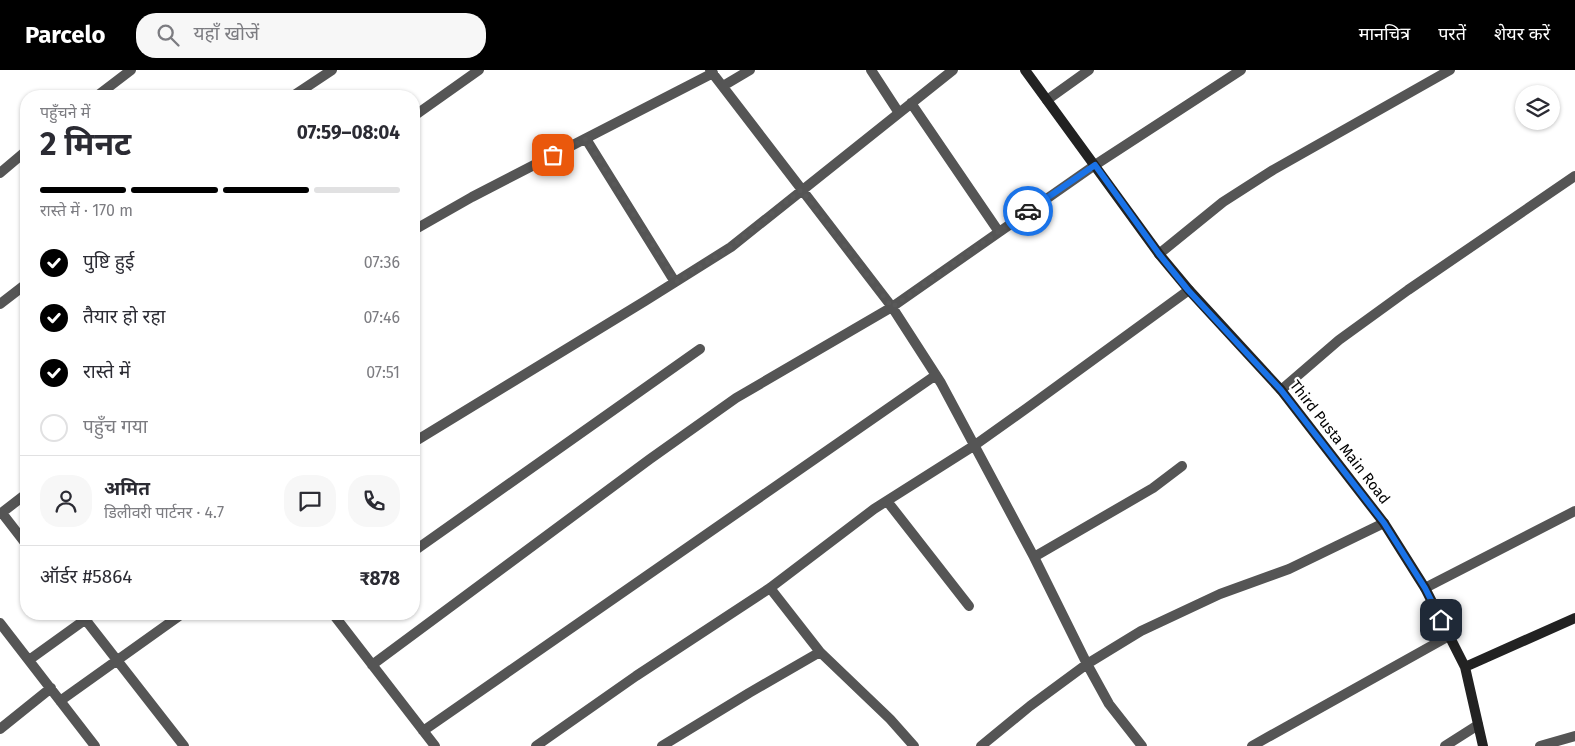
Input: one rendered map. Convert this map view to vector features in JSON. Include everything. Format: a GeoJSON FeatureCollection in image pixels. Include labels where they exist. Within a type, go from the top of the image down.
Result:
{"type":"FeatureCollection","features":[{"type":"Feature","properties":{"kind":"street"},"geometry":{"type":"LineString","coordinates":[[105,90],[132,70]]}},
{"type":"Feature","properties":{"kind":"street"},"geometry":{"type":"LineString","coordinates":[[302,90],[332,70]]}},
{"type":"Feature","properties":{"kind":"street"},"geometry":{"type":"LineString","coordinates":[[420,112],[479,70]]}},
{"type":"Feature","properties":{"kind":"street"},"geometry":{"type":"LineString","coordinates":[[722,86],[750,70]]}},
{"type":"Feature","properties":{"kind":"street"},"geometry":{"type":"LineString","coordinates":[[871,70],[899,112]]}},
{"type":"Feature","properties":{"kind":"street"},"geometry":{"type":"LineString","coordinates":[[420,438],[731,247],[953,70]]}},
{"type":"Feature","properties":{"kind":"street","name":"Third Pusta Main Road"},"geometry":{"type":"LineString","coordinates":[[1025,70],[1159,254],[1188,290],[1281,390],[1384,523],[1425,588],[1465,667],[1483,746]]}},
{"type":"Feature","properties":{"kind":"street"},"geometry":{"type":"LineString","coordinates":[[1048,100],[1089,70]]}},
{"type":"Feature","properties":{"kind":"street"},"geometry":{"type":"LineString","coordinates":[[372,665],[650,459],[736,398],[892,307],[1095,165],[1241,70]]}},
{"type":"Feature","properties":{"kind":"street"},"geometry":{"type":"LineString","coordinates":[[1159,254],[1223,202],[1273,170],[1450,70]]}},
{"type":"Feature","properties":{"kind":"street"},"geometry":{"type":"LineString","coordinates":[[420,227],[472,197],[712,72],[892,307],[936,375],[1034,557],[1087,664],[1110,704],[1142,746]]}},
{"type":"Feature","properties":{"kind":"street"},"geometry":{"type":"LineString","coordinates":[[911,103],[999,232]]}},
{"type":"Feature","properties":{"kind":"street"},"geometry":{"type":"LineString","coordinates":[[586,139],[676,282]]}},
{"type":"Feature","properties":{"kind":"street"},"geometry":{"type":"LineString","coordinates":[[0,172],[20,156]]}},
{"type":"Feature","properties":{"kind":"street"},"geometry":{"type":"LineString","coordinates":[[1281,390],[1346,334],[1575,176]]}},
{"type":"Feature","properties":{"kind":"street"},"geometry":{"type":"LineString","coordinates":[[0,304],[20,289]]}},
{"type":"Feature","properties":{"kind":"street"},"geometry":{"type":"LineString","coordinates":[[536,746],[636,676],[770,588],[887,501],[975,445],[1188,290]]}},
{"type":"Feature","properties":{"kind":"street"},"geometry":{"type":"LineString","coordinates":[[420,547],[700,349]]}},
{"type":"Feature","properties":{"kind":"street"},"geometry":{"type":"LineString","coordinates":[[423,730],[936,375]]}},
{"type":"Feature","properties":{"kind":"street"},"geometry":{"type":"LineString","coordinates":[[1034,557],[1153,488],[1182,466]]}},
{"type":"Feature","properties":{"kind":"street"},"geometry":{"type":"LineString","coordinates":[[20,499],[1,513],[20,537]]}},
{"type":"Feature","properties":{"kind":"street"},"geometry":{"type":"LineString","coordinates":[[887,501],[969,606]]}},
{"type":"Feature","properties":{"kind":"street"},"geometry":{"type":"LineString","coordinates":[[1425,588],[1575,511]]}},
{"type":"Feature","properties":{"kind":"street"},"geometry":{"type":"LineString","coordinates":[[981,746],[1030,706],[1087,664],[1141,631],[1220,594],[1289,568],[1384,523]]}},
{"type":"Feature","properties":{"kind":"street"},"geometry":{"type":"LineString","coordinates":[[770,588],[820,652],[914,746]]}},
{"type":"Feature","properties":{"kind":"street"},"geometry":{"type":"LineString","coordinates":[[1465,667],[1575,618]]}},
{"type":"Feature","properties":{"kind":"street"},"geometry":{"type":"LineString","coordinates":[[29,660],[81,620]]}},
{"type":"Feature","properties":{"kind":"street"},"geometry":{"type":"LineString","coordinates":[[89,620],[117,660],[184,746]]}},
{"type":"Feature","properties":{"kind":"street"},"geometry":{"type":"LineString","coordinates":[[60,701],[174,620]]}},
{"type":"Feature","properties":{"kind":"street"},"geometry":{"type":"LineString","coordinates":[[338,620],[435,746]]}},
{"type":"Feature","properties":{"kind":"street"},"geometry":{"type":"LineString","coordinates":[[0,624],[95,746]]}},
{"type":"Feature","properties":{"kind":"street"},"geometry":{"type":"LineString","coordinates":[[1252,746],[1449,636]]}},
{"type":"Feature","properties":{"kind":"street"},"geometry":{"type":"LineString","coordinates":[[662,746],[748,692],[820,652]]}},
{"type":"Feature","properties":{"kind":"street"},"geometry":{"type":"LineString","coordinates":[[0,729],[50,688]]}},
{"type":"Feature","properties":{"kind":"street"},"geometry":{"type":"LineString","coordinates":[[1446,746],[1478,724]]}},
{"type":"Feature","properties":{"kind":"street"},"geometry":{"type":"LineString","coordinates":[[1540,746],[1575,736]]}},
{"type":"Feature","properties":{"kind":"way so far"},"geometry":{"type":"LineString","coordinates":[[553,155],[586,139],[676,282],[731,247],[801,190],[892,307],[1028,211]]}},
{"type":"Feature","properties":{"kind":"route"},"geometry":{"type":"LineString","coordinates":[[1028,211],[1095,165],[1159,254],[1188,290],[1281,390],[1384,523],[1425,588],[1441,620]]}}]}
